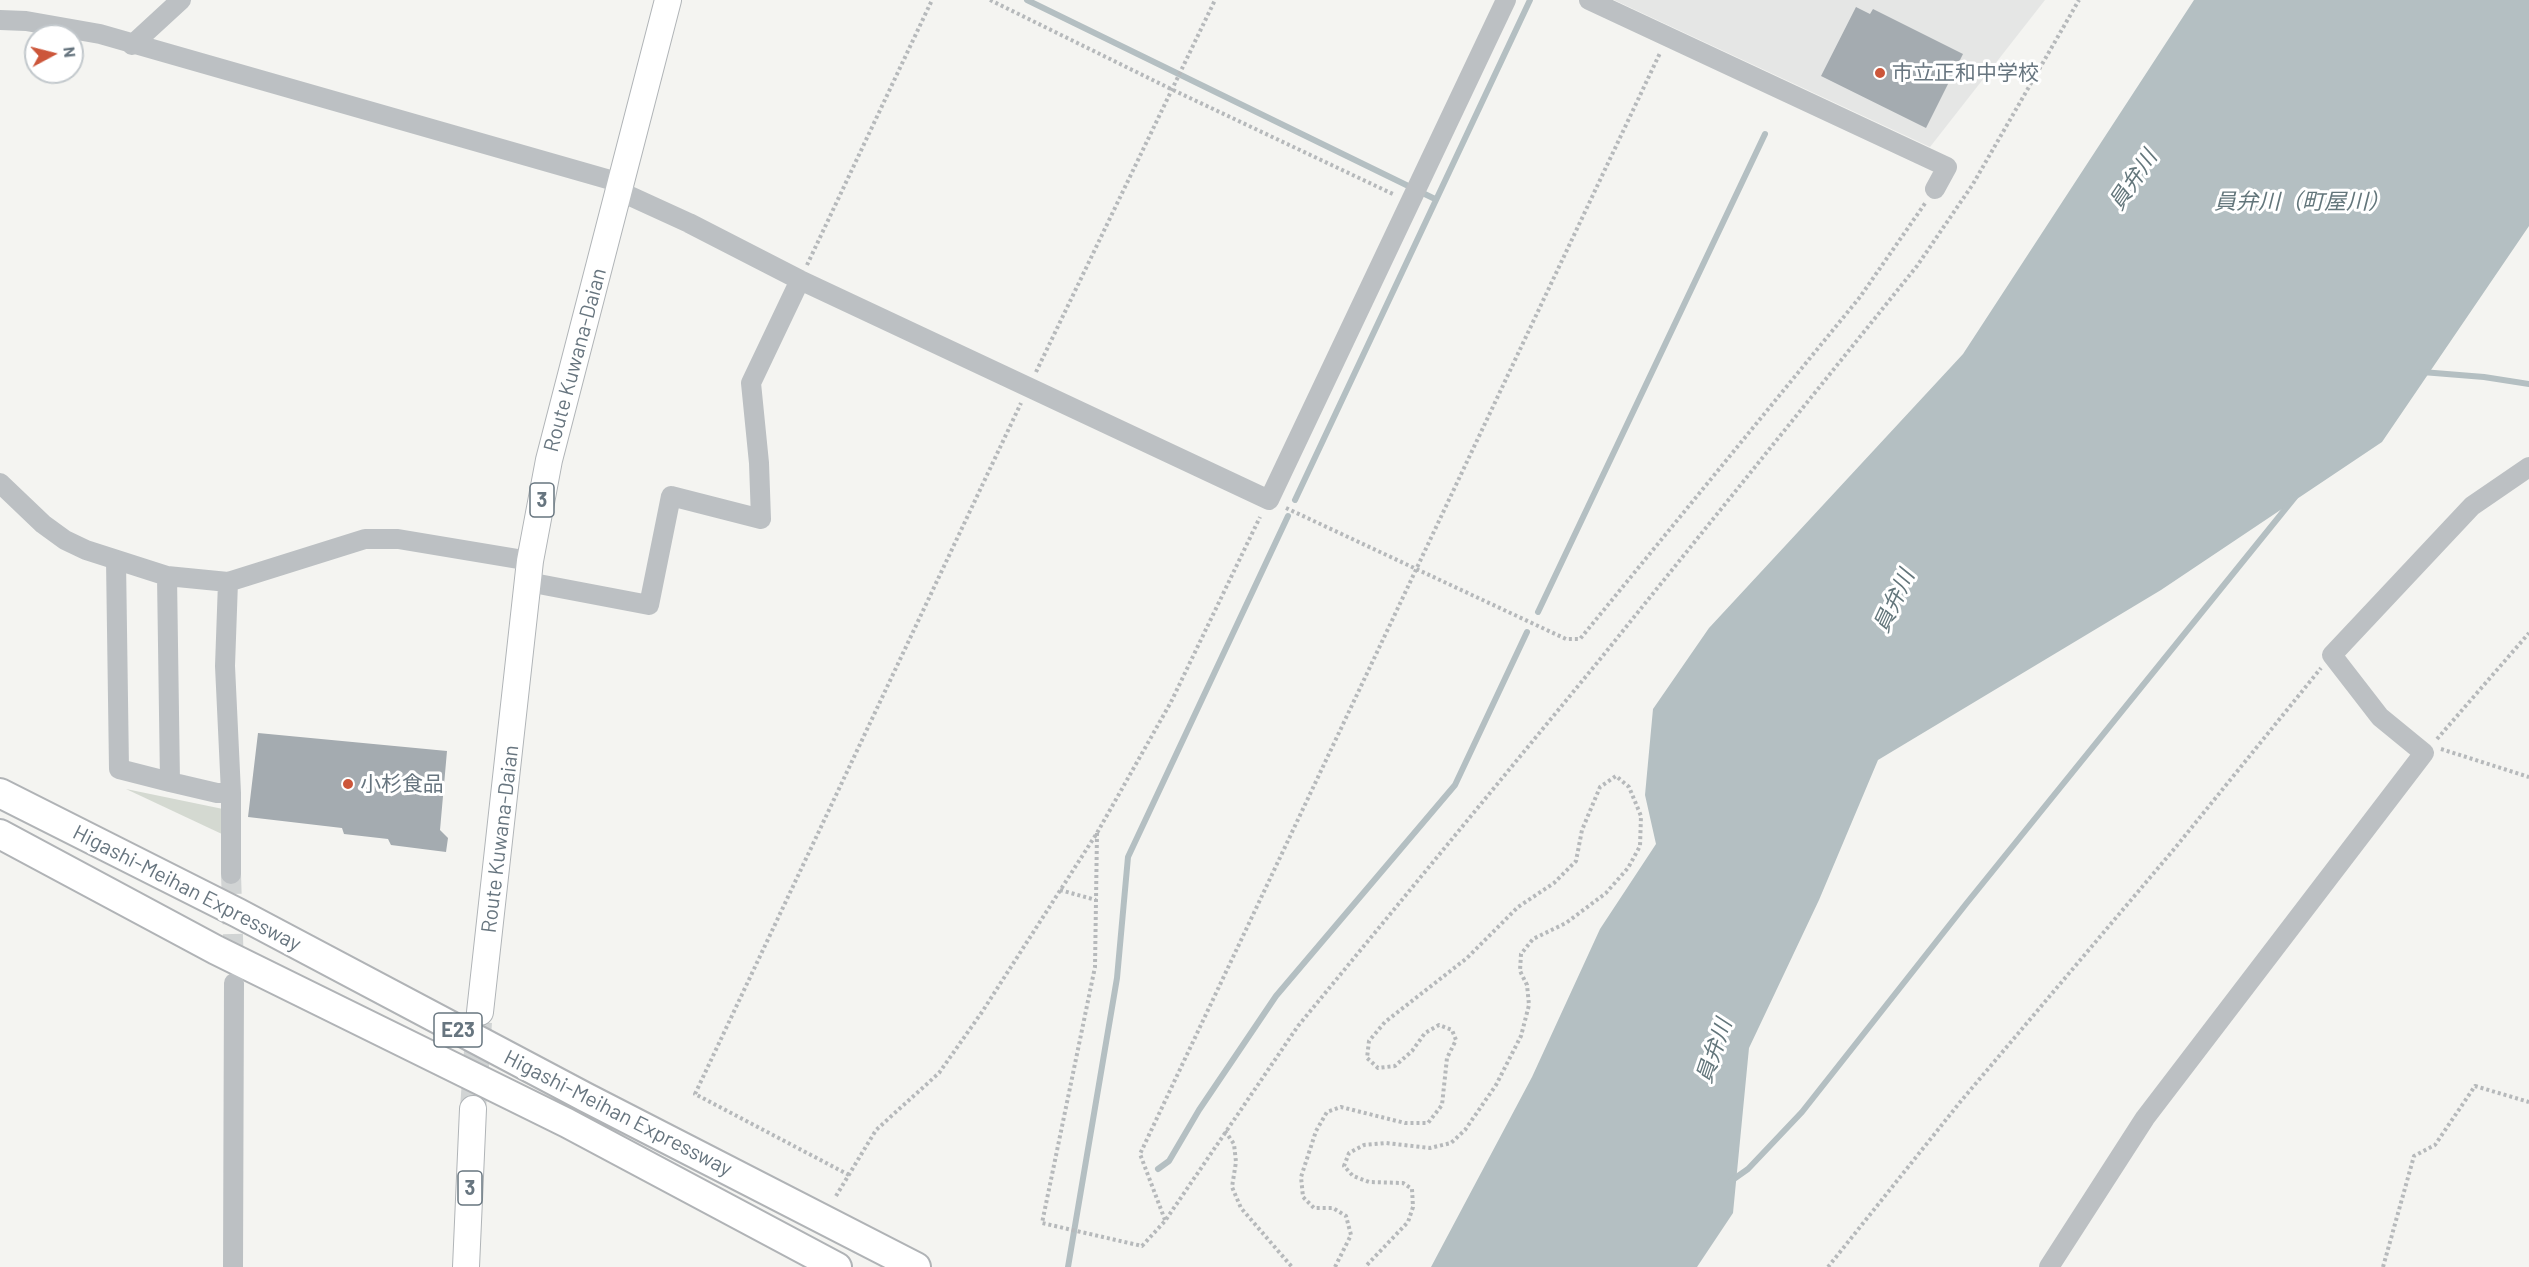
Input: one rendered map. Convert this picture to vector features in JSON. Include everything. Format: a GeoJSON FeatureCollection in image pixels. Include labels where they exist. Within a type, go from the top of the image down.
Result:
{"type":"FeatureCollection","features":[{"type":"Feature","properties":{"kind":"highway","name":"Higashi-Meihan Expressway"},"geometry":{"type":"LineString","coordinates":[[0,793],[238,913],[585,1097],[916,1267]]}},
{"type":"Feature","properties":{"kind":"highway","name":"Higashi-Meihan Expressway"},"geometry":{"type":"LineString","coordinates":[[0,834],[216,950],[567,1123],[837,1267]]}},
{"type":"Feature","properties":{"kind":"main road","name":"Route Kuwana-Daian"},"geometry":{"type":"LineString","coordinates":[[480,1012],[529,571],[549,460],[668,0]]}},
{"type":"Feature","properties":{"kind":"main road","name":"3"},"geometry":{"type":"LineString","coordinates":[[466,1267],[473,1109]]}},
{"type":"Feature","properties":{"kind":"street"},"geometry":{"type":"LineString","coordinates":[[132,45],[181,0]]}},
{"type":"Feature","properties":{"kind":"street"},"geometry":{"type":"LineString","coordinates":[[0,20],[100,34],[620,187],[800,279],[1269,500],[1506,0]]}},
{"type":"Feature","properties":{"kind":"street"},"geometry":{"type":"LineString","coordinates":[[1589,0],[1947,167],[1935,189]]}},
{"type":"Feature","properties":{"kind":"street"},"geometry":{"type":"LineString","coordinates":[[0,483],[43,525],[65,540],[116,560],[137,564],[167,576],[228,582],[364,539],[398,538],[650,605],[671,496],[761,519],[759,463],[751,383],[800,279]]}},
{"type":"Feature","properties":{"kind":"street"},"geometry":{"type":"LineString","coordinates":[[2049,1267],[2145,1118],[2424,753],[2380,717],[2332,655],[2472,506],[2529,467]]}},
{"type":"Feature","properties":{"kind":"street"},"geometry":{"type":"LineString","coordinates":[[116,560],[118,769],[217,793],[231,794]]}},
{"type":"Feature","properties":{"kind":"street"},"geometry":{"type":"LineString","coordinates":[[167,576],[170,782]]}},
{"type":"Feature","properties":{"kind":"street"},"geometry":{"type":"LineString","coordinates":[[228,582],[225,666],[231,794],[231,874]]}},
{"type":"Feature","properties":{"kind":"street"},"geometry":{"type":"LineString","coordinates":[[233,1267],[234,983]]}},
{"type":"Feature","properties":{"kind":"path"},"geometry":{"type":"LineString","coordinates":[[800,279],[932,0]]}},
{"type":"Feature","properties":{"kind":"path"},"geometry":{"type":"LineString","coordinates":[[990,0],[1411,201]]}},
{"type":"Feature","properties":{"kind":"path"},"geometry":{"type":"LineString","coordinates":[[849,1175],[695,1094],[1215,0]]}},
{"type":"Feature","properties":{"kind":"path"},"geometry":{"type":"LineString","coordinates":[[1097,832],[1095,967],[1042,1223],[1142,1246],[1165,1221],[1298,1026],[1597,663],[1917,266],[1973,184],[2079,0]]}},
{"type":"Feature","properties":{"kind":"path"},"geometry":{"type":"LineString","coordinates":[[1165,1221],[1140,1154],[1668,36]]}},
{"type":"Feature","properties":{"kind":"path"},"geometry":{"type":"LineString","coordinates":[[836,1197],[876,1130],[939,1073],[982,1012],[1097,832],[1171,702],[1269,500],[1566,639],[1580,639],[1860,297],[1935,189]]}},
{"type":"Feature","properties":{"kind":"path"},"geometry":{"type":"LineString","coordinates":[[2529,633],[2432,746],[2529,777]]}},
{"type":"Feature","properties":{"kind":"path"},"geometry":{"type":"LineString","coordinates":[[1828,1267],[1961,1101],[2182,839],[2332,655]]}},
{"type":"Feature","properties":{"kind":"path"},"geometry":{"type":"LineString","coordinates":[[1335,1267],[1351,1235],[1346,1216],[1333,1208],[1314,1208],[1303,1197],[1301,1177],[1316,1131],[1327,1112],[1341,1107],[1405,1123],[1428,1123],[1442,1104],[1447,1058],[1456,1040],[1452,1030],[1438,1025],[1425,1033],[1412,1051],[1395,1066],[1378,1068],[1367,1058],[1369,1041],[1385,1022],[1467,958],[1518,907],[1554,883],[1575,861],[1582,830],[1600,788],[1616,777],[1629,787],[1641,816],[1640,846],[1628,868],[1605,893],[1566,923],[1533,939],[1521,954],[1520,970],[1527,985],[1529,1005],[1521,1036],[1496,1086],[1465,1130],[1451,1143],[1430,1148],[1386,1143],[1364,1145],[1349,1153],[1344,1166],[1353,1176],[1369,1182],[1403,1183],[1412,1189],[1413,1206],[1408,1222],[1365,1267]]}},
{"type":"Feature","properties":{"kind":"path"},"geometry":{"type":"LineString","coordinates":[[1060,890],[1096,900]]}},
{"type":"Feature","properties":{"kind":"path"},"geometry":{"type":"LineString","coordinates":[[2383,1267],[2414,1156],[2435,1145],[2475,1086],[2529,1101]]}},
{"type":"Feature","properties":{"kind":"path"},"geometry":{"type":"LineString","coordinates":[[1225,1131],[1234,1144],[1236,1162],[1232,1187],[1241,1208],[1292,1267]]}},
{"type":"Feature","properties":{"kind":"shaded area","name":"市立正和中学校"},"geometry":{"type":"Polygon","coordinates":[[[1614,0],[2045,0],[1930,147],[1614,0]]]}},
{"type":"Feature","properties":{"kind":"shaded area"},"geometry":{"type":"Polygon","coordinates":[[[126,789],[223,809],[224,835],[126,789]]]}},
{"type":"Feature","properties":{"kind":"water","name":"員弁川（町屋川）"},"geometry":{"type":"Polygon","coordinates":[[[2194,0],[2529,0],[2529,226],[2382,442],[2161,590],[1878,760],[1819,900],[1749,1048],[1733,1213],[1697,1267],[1431,1267],[1532,1077],[1600,929],[1656,844],[1645,795],[1653,709],[1709,628],[1963,354],[2194,0]]]}},
{"type":"Feature","properties":{"kind":"building"},"geometry":{"type":"Polygon","coordinates":[[[1856,7],[1870,14],[1873,9],[1963,54],[1926,128],[1821,76],[1856,7]]]}},
{"type":"Feature","properties":{"kind":"building","name":"小杉食品"},"geometry":{"type":"Polygon","coordinates":[[[258,733],[447,751],[440,830],[448,838],[446,852],[391,845],[388,839],[344,834],[342,828],[248,817],[258,733]]]}},
{"type":"Feature","properties":{"kind":"waterway"},"geometry":{"type":"LineString","coordinates":[[1027,0],[1435,199]]}},
{"type":"Feature","properties":{"kind":"waterway"},"geometry":{"type":"LineString","coordinates":[[1295,500],[1530,0]]}},
{"type":"Feature","properties":{"kind":"waterway"},"geometry":{"type":"LineString","coordinates":[[1538,612],[1765,134]]}},
{"type":"Feature","properties":{"kind":"waterway"},"geometry":{"type":"LineString","coordinates":[[2422,372],[2484,377],[2529,384]]}},
{"type":"Feature","properties":{"kind":"waterway"},"geometry":{"type":"LineString","coordinates":[[1731,1181],[1748,1169],[1802,1112],[1966,904],[2295,497]]}},
{"type":"Feature","properties":{"kind":"waterway"},"geometry":{"type":"LineString","coordinates":[[1068,1267],[1117,978],[1128,857],[1288,516]]}},
{"type":"Feature","properties":{"kind":"waterway"},"geometry":{"type":"LineString","coordinates":[[1158,1169],[1169,1161],[1199,1110],[1276,996],[1455,785],[1527,632]]}},
{"type":"Feature","properties":{"kind":"tunnel"},"geometry":{"type":"LineString","coordinates":[[231,874],[234,968]]}},
{"type":"Feature","properties":{"kind":"tunnel"},"geometry":{"type":"LineString","coordinates":[[473,1109],[479,1022]]}},
{"type":"Feature","properties":{"kind":"place","name":"市立正和中学校"},"geometry":{"type":"Point","coordinates":[1880,73]}},
{"type":"Feature","properties":{"kind":"place","name":"小杉食品"},"geometry":{"type":"Point","coordinates":[348,784]}},
{"type":"Feature","properties":{"kind":"water label","name":"員弁川"},"geometry":{"type":"Point","coordinates":[2133,180]}},
{"type":"Feature","properties":{"kind":"water label","name":"員弁川"},"geometry":{"type":"Point","coordinates":[1894,601]}},
{"type":"Feature","properties":{"kind":"water label","name":"員弁川"},"geometry":{"type":"Point","coordinates":[1714,1051]}}]}
